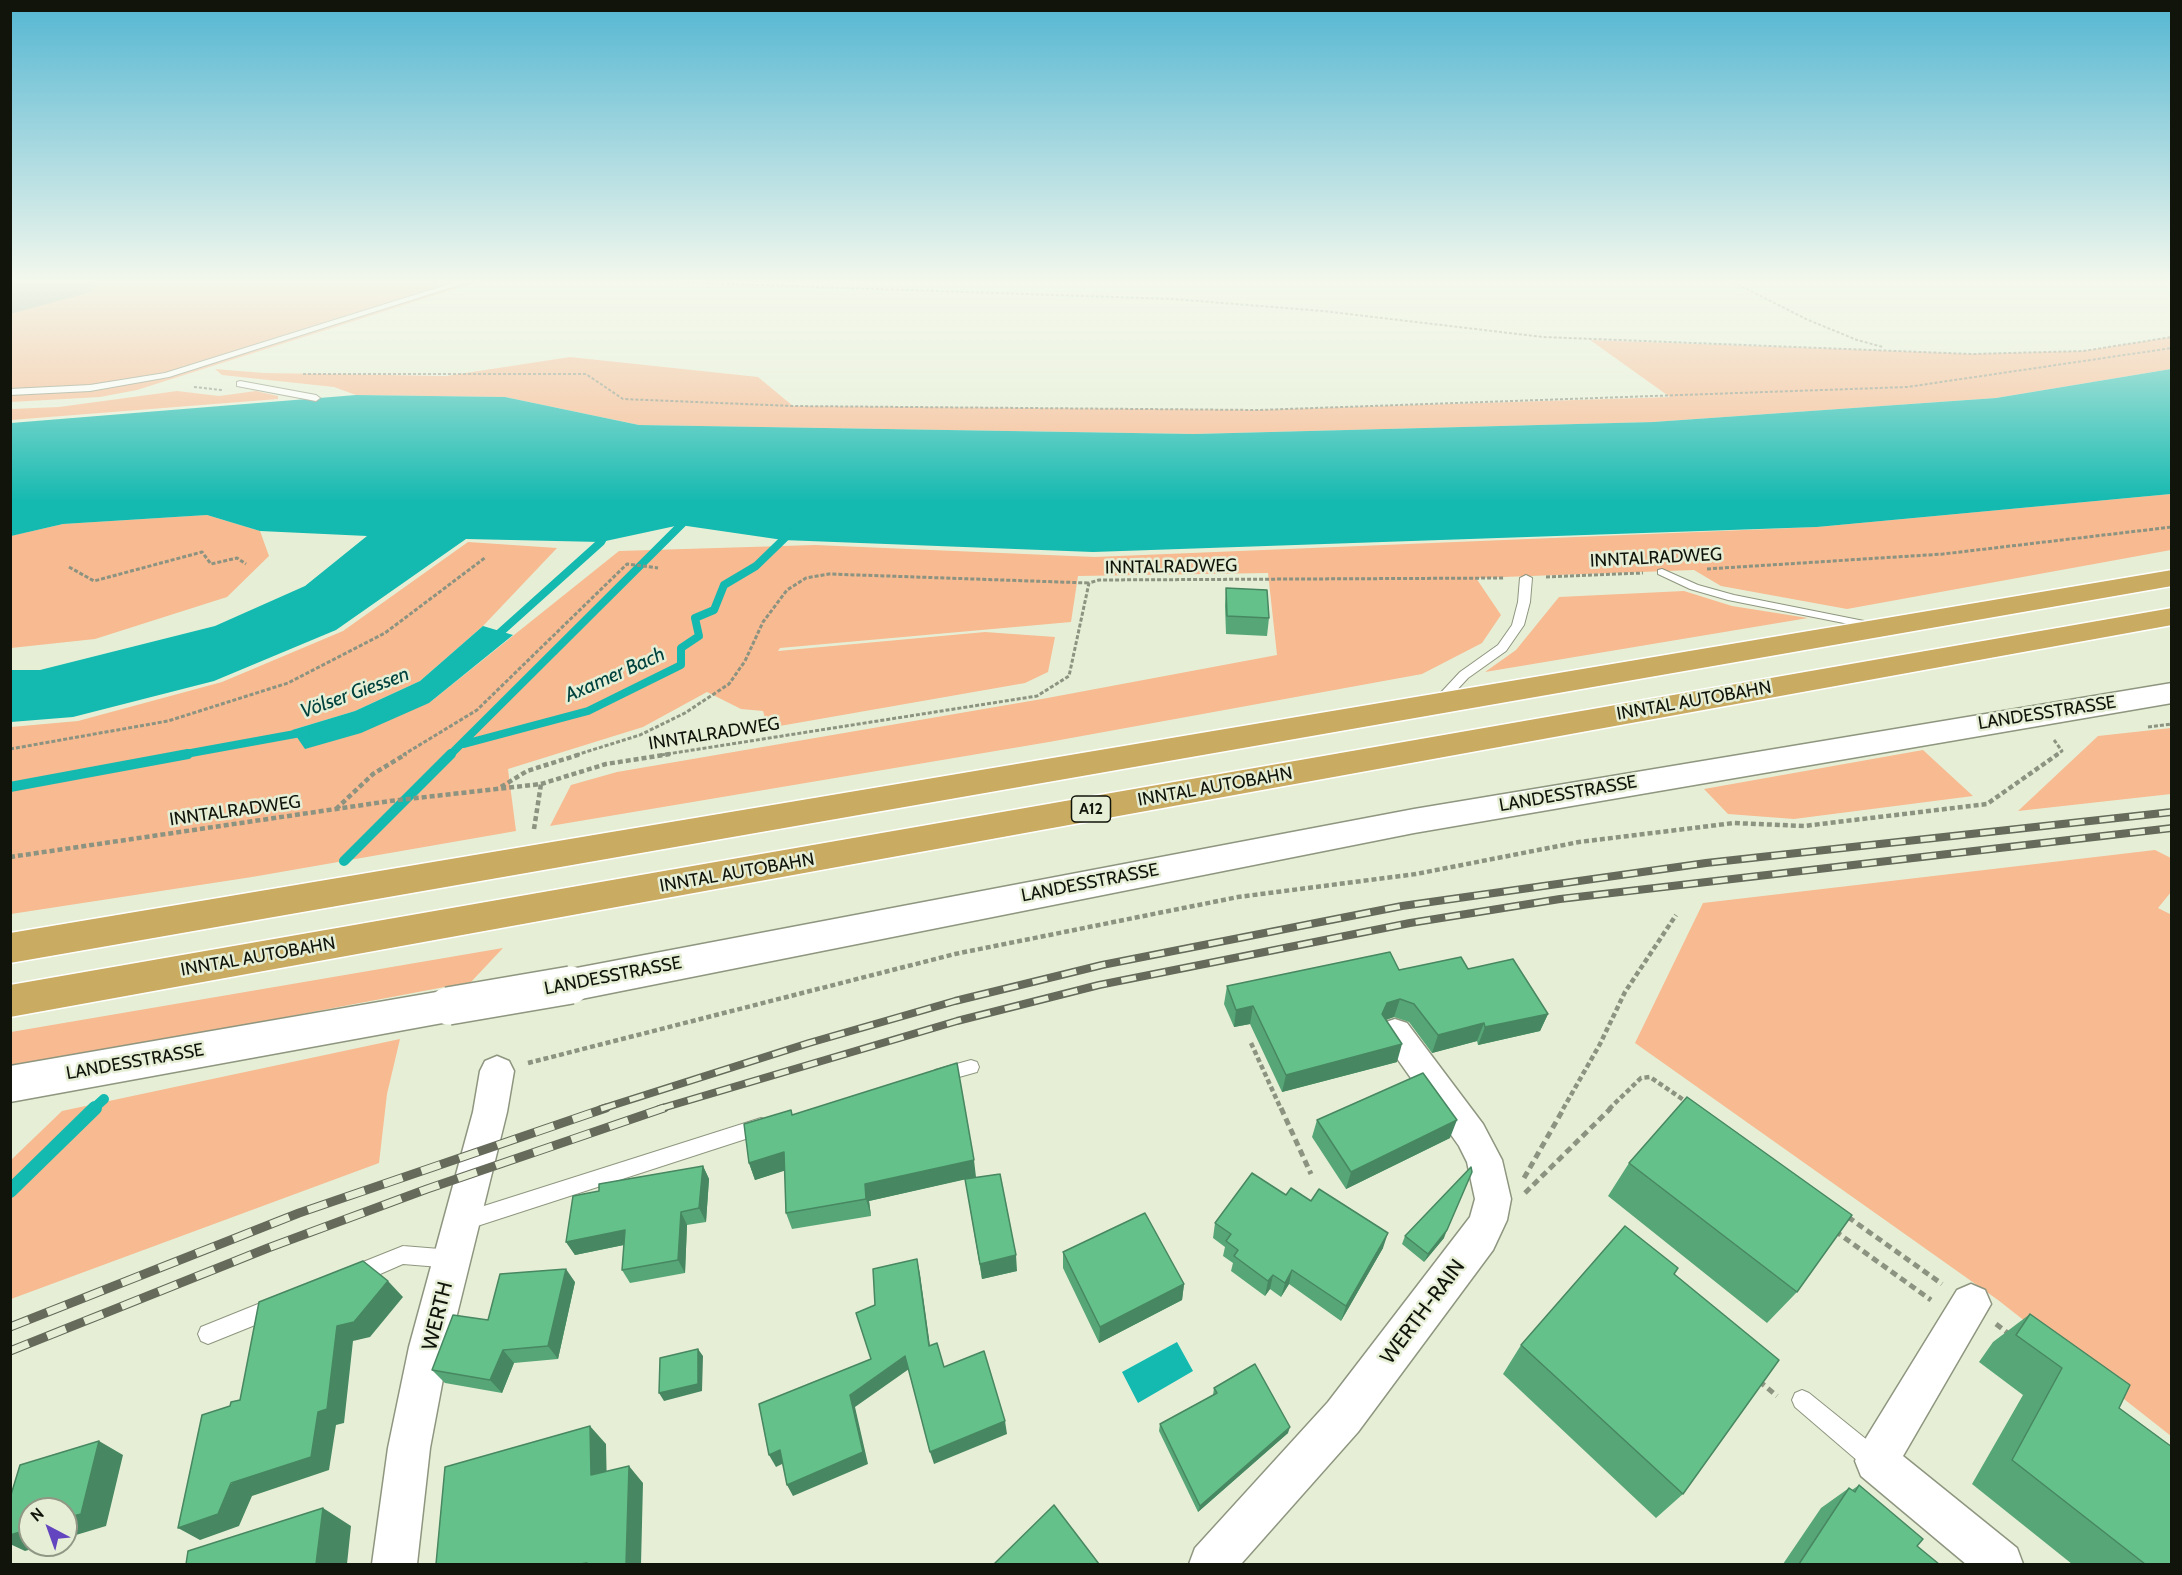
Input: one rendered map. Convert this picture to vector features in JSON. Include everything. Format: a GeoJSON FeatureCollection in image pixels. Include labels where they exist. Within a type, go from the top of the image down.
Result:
{"type":"FeatureCollection","features":[{"type":"Feature","properties":{"kind":"highway"},"geometry":{"type":"LineString","coordinates":[[10,948],[2172,578]]}},
{"type":"Feature","properties":{"kind":"highway","name":"INNTAL AUTOBAHN"},"geometry":{"type":"LineString","coordinates":[[10,1001],[2172,616]]}},
{"type":"Feature","properties":{"kind":"main road","name":"LANDESSTRASSE"},"geometry":{"type":"LineString","coordinates":[[10,1084],[571,985],[1414,820],[2172,693]]}},
{"type":"Feature","properties":{"kind":"street","name":"WERTH-RAIN"},"geometry":{"type":"LineString","coordinates":[[1211,1564],[1343,1417],[1480,1237],[1488,1220],[1493,1199],[1491,1179],[1484,1160],[1460,1120],[1395,1033]]}},
{"type":"Feature","properties":{"kind":"street","name":"WERTH"},"geometry":{"type":"LineString","coordinates":[[394,1564],[409,1448],[429,1347],[463,1222],[490,1112],[497,1071]]}},
{"type":"Feature","properties":{"kind":"street"},"geometry":{"type":"LineString","coordinates":[[1966,1313],[1876,1461],[2001,1564]]}},
{"type":"Feature","properties":{"kind":"lane"},"geometry":{"type":"LineString","coordinates":[[10,392],[90,388],[166,375],[228,356]]}},
{"type":"Feature","properties":{"kind":"lane"},"geometry":{"type":"LineString","coordinates":[[245,385],[316,398]]}},
{"type":"Feature","properties":{"kind":"lane"},"geometry":{"type":"LineString","coordinates":[[1662,573],[1694,587],[1732,598],[1884,629]]}},
{"type":"Feature","properties":{"kind":"lane"},"geometry":{"type":"LineString","coordinates":[[1436,705],[1464,675],[1502,648],[1518,625],[1526,578]]}},
{"type":"Feature","properties":{"kind":"lane"},"geometry":{"type":"LineString","coordinates":[[925,1080],[971,1067]]}},
{"type":"Feature","properties":{"kind":"lane"},"geometry":{"type":"LineString","coordinates":[[463,1222],[776,1122]]}},
{"type":"Feature","properties":{"kind":"lane"},"geometry":{"type":"LineString","coordinates":[[338,1281],[403,1256],[453,1259]]}},
{"type":"Feature","properties":{"kind":"lane"},"geometry":{"type":"LineString","coordinates":[[208,1334],[295,1299]]}},
{"type":"Feature","properties":{"kind":"lane"},"geometry":{"type":"LineString","coordinates":[[1802,1400],[1876,1461]]}},
{"type":"Feature","properties":{"kind":"path"},"geometry":{"type":"LineString","coordinates":[[298,374],[446,376],[544,372],[586,374],[623,399],[792,406],[1258,410],[1907,387],[2121,356]]}},
{"type":"Feature","properties":{"kind":"path"},"geometry":{"type":"LineString","coordinates":[[192,387],[230,391],[245,385]]}},
{"type":"Feature","properties":{"kind":"path","name":"INNTALRADWEG"},"geometry":{"type":"LineString","coordinates":[[10,857],[390,801],[541,784],[606,764],[1037,696],[1069,676],[1089,584],[1100,580],[1526,578],[1662,573],[1943,554],[2172,527]]}},
{"type":"Feature","properties":{"kind":"path"},"geometry":{"type":"LineString","coordinates":[[69,567],[94,581],[202,552],[211,564],[237,558],[246,564]]}},
{"type":"Feature","properties":{"kind":"path"},"geometry":{"type":"LineString","coordinates":[[10,749],[168,721],[288,683],[385,633],[486,557]]}},
{"type":"Feature","properties":{"kind":"path"},"geometry":{"type":"LineString","coordinates":[[334,810],[372,774],[477,710],[627,564],[658,568]]}},
{"type":"Feature","properties":{"kind":"path"},"geometry":{"type":"LineString","coordinates":[[499,788],[526,771],[640,735],[685,713],[729,684],[744,661],[763,622],[787,590],[806,578],[829,574],[1089,584]]}},
{"type":"Feature","properties":{"kind":"path"},"geometry":{"type":"LineString","coordinates":[[497,1071],[955,954],[1238,897],[1416,874],[1591,840],[1734,823],[1804,826],[1987,804],[2062,752],[2035,716]]}},
{"type":"Feature","properties":{"kind":"path"},"geometry":{"type":"LineString","coordinates":[[534,829],[541,784]]}},
{"type":"Feature","properties":{"kind":"path"},"geometry":{"type":"LineString","coordinates":[[1488,1220],[1523,1179],[1600,1044],[1625,992],[1676,915]]}},
{"type":"Feature","properties":{"kind":"path"},"geometry":{"type":"LineString","coordinates":[[1251,1043],[1311,1174]]}},
{"type":"Feature","properties":{"kind":"path"},"geometry":{"type":"LineString","coordinates":[[1488,1220],[1536,1185],[1641,1078],[1650,1077],[1658,1081],[1696,1109]]}},
{"type":"Feature","properties":{"kind":"path"},"geometry":{"type":"LineString","coordinates":[[1840,1211],[1966,1313]]}},
{"type":"Feature","properties":{"kind":"path"},"geometry":{"type":"LineString","coordinates":[[1825,1223],[1966,1313],[2016,1340]]}},
{"type":"Feature","properties":{"kind":"path"},"geometry":{"type":"LineString","coordinates":[[1754,1377],[1795,1411],[1802,1400]]}},
{"type":"Feature","properties":{"kind":"shaded area"},"geometry":{"type":"Polygon","coordinates":[[[11,356],[246,356],[137,390],[100,397],[11,402],[11,356]]]}},
{"type":"Feature","properties":{"kind":"shaded area"},"geometry":{"type":"Polygon","coordinates":[[[1612,356],[2171,356],[2171,369],[1996,398],[1653,422],[1194,434],[639,425],[505,397],[356,395],[334,387],[222,375],[215,369],[264,373],[446,376],[570,357],[758,377],[793,406],[1258,410],[1670,397],[1612,356]]]}},
{"type":"Feature","properties":{"kind":"shaded area"},"geometry":{"type":"Polygon","coordinates":[[[177,391],[219,396],[256,391],[278,396],[278,399],[11,420],[11,409],[59,407],[177,391]]]}},
{"type":"Feature","properties":{"kind":"shaded area"},"geometry":{"type":"Polygon","coordinates":[[[2171,494],[2171,550],[1847,609],[1721,586],[1694,570],[1476,578],[1501,615],[1482,643],[1422,674],[1049,742],[550,826],[571,785],[617,772],[1042,699],[1277,655],[1268,573],[1078,576],[1071,622],[780,648],[778,651],[985,632],[1055,637],[1048,672],[1025,683],[774,727],[766,721],[763,711],[741,709],[707,692],[643,727],[508,769],[516,831],[252,877],[11,914],[11,727],[78,721],[222,682],[343,631],[468,542],[557,548],[483,626],[420,681],[355,711],[292,730],[429,703],[619,551],[815,545],[1095,557],[1817,527],[2171,494]]]}},
{"type":"Feature","properties":{"kind":"shaded area"},"geometry":{"type":"Polygon","coordinates":[[[207,515],[260,531],[269,556],[227,597],[95,639],[11,648],[10,536],[63,524],[207,515]]]}},
{"type":"Feature","properties":{"kind":"shaded area"},"geometry":{"type":"Polygon","coordinates":[[[1684,591],[1732,606],[1808,618],[1485,672],[1516,650],[1559,597],[1684,591]]]}},
{"type":"Feature","properties":{"kind":"shaded area"},"geometry":{"type":"Polygon","coordinates":[[[2171,728],[2171,794],[2018,811],[2098,736],[2171,728]]]}},
{"type":"Feature","properties":{"kind":"shaded area"},"geometry":{"type":"Polygon","coordinates":[[[1923,750],[1973,796],[1794,819],[1728,814],[1704,789],[1923,750]]]}},
{"type":"Feature","properties":{"kind":"shaded area"},"geometry":{"type":"Polygon","coordinates":[[[2155,850],[2171,858],[2171,892],[2158,908],[2172,915],[2171,1436],[1998,1300],[1635,1043],[1703,903],[2155,850]]]}},
{"type":"Feature","properties":{"kind":"shaded area"},"geometry":{"type":"Polygon","coordinates":[[[503,948],[471,982],[11,1069],[11,1032],[503,948]]]}},
{"type":"Feature","properties":{"kind":"shaded area"},"geometry":{"type":"Polygon","coordinates":[[[400,1039],[387,1094],[379,1163],[11,1299],[11,1160],[62,1111],[400,1039]]]}},
{"type":"Feature","properties":{"kind":"water"},"geometry":{"type":"Polygon","coordinates":[[[2171,369],[2171,494],[1817,527],[1093,552],[783,540],[680,525],[601,542],[466,539],[336,630],[214,681],[73,717],[11,722],[11,670],[40,670],[215,626],[305,586],[367,536],[260,531],[207,515],[63,524],[11,536],[11,423],[356,395],[505,397],[639,425],[1194,434],[1653,422],[1996,398],[2171,369]]]}},
{"type":"Feature","properties":{"kind":"water"},"geometry":{"type":"Polygon","coordinates":[[[483,626],[513,635],[429,703],[361,733],[305,749],[292,730],[355,711],[420,681],[483,626]]]}},
{"type":"Feature","properties":{"kind":"water"},"geometry":{"type":"Polygon","coordinates":[[[1177,1342],[1193,1371],[1138,1403],[1122,1372],[1177,1342]]]}},
{"type":"Feature","properties":{"kind":"building"},"geometry":{"type":"Polygon","coordinates":[[[1226,588],[1267,590],[1269,618],[1227,616],[1226,588]]]}},
{"type":"Feature","properties":{"kind":"building"},"geometry":{"type":"Polygon","coordinates":[[[1390,952],[1399,970],[1461,957],[1468,969],[1513,959],[1548,1014],[1485,1027],[1484,1023],[1438,1035],[1414,1004],[1400,999],[1387,1003],[1382,1014],[1402,1044],[1286,1075],[1253,1006],[1236,1010],[1227,986],[1390,952]]]}},
{"type":"Feature","properties":{"kind":"building"},"geometry":{"type":"Polygon","coordinates":[[[957,1063],[974,1160],[865,1184],[866,1199],[786,1213],[784,1152],[749,1163],[744,1124],[791,1110],[792,1115],[957,1063]]]}},
{"type":"Feature","properties":{"kind":"building"},"geometry":{"type":"Polygon","coordinates":[[[1423,1073],[1457,1120],[1351,1172],[1317,1120],[1423,1073]]]}},
{"type":"Feature","properties":{"kind":"building"},"geometry":{"type":"Polygon","coordinates":[[[1687,1097],[1852,1215],[1797,1292],[1629,1163],[1687,1097]]]}},
{"type":"Feature","properties":{"kind":"building"},"geometry":{"type":"Polygon","coordinates":[[[703,1166],[699,1208],[681,1212],[678,1260],[622,1270],[625,1230],[566,1242],[573,1196],[599,1191],[599,1184],[703,1166]]]}},
{"type":"Feature","properties":{"kind":"building"},"geometry":{"type":"Polygon","coordinates":[[[1471,1167],[1472,1172],[1447,1230],[1428,1254],[1405,1236],[1471,1167]]]}},
{"type":"Feature","properties":{"kind":"building"},"geometry":{"type":"Polygon","coordinates":[[[1252,1173],[1286,1195],[1291,1188],[1311,1201],[1319,1189],[1388,1233],[1346,1306],[1292,1270],[1285,1283],[1273,1275],[1268,1281],[1234,1256],[1238,1250],[1226,1241],[1231,1234],[1215,1223],[1252,1173]]]}},
{"type":"Feature","properties":{"kind":"building"},"geometry":{"type":"Polygon","coordinates":[[[1000,1174],[1016,1255],[980,1264],[965,1179],[1000,1174]]]}},
{"type":"Feature","properties":{"kind":"building"},"geometry":{"type":"Polygon","coordinates":[[[1145,1213],[1184,1284],[1100,1327],[1063,1252],[1145,1213]]]}},
{"type":"Feature","properties":{"kind":"building"},"geometry":{"type":"Polygon","coordinates":[[[1625,1226],[1678,1268],[1674,1274],[1779,1360],[1683,1494],[1521,1345],[1625,1226]]]}},
{"type":"Feature","properties":{"kind":"building"},"geometry":{"type":"Polygon","coordinates":[[[917,1259],[929,1346],[937,1343],[944,1367],[984,1351],[1005,1421],[930,1452],[905,1356],[850,1395],[863,1452],[787,1485],[780,1450],[769,1455],[759,1404],[871,1359],[856,1313],[875,1305],[873,1269],[917,1259]]]}},
{"type":"Feature","properties":{"kind":"building"},"geometry":{"type":"Polygon","coordinates":[[[363,1261],[388,1281],[354,1322],[337,1326],[327,1409],[318,1412],[311,1457],[231,1483],[218,1514],[178,1528],[202,1415],[230,1406],[231,1402],[240,1400],[259,1302],[363,1261]]]}},
{"type":"Feature","properties":{"kind":"building"},"geometry":{"type":"Polygon","coordinates":[[[566,1269],[548,1346],[503,1350],[490,1380],[432,1370],[453,1315],[488,1320],[500,1274],[566,1269]]]}},
{"type":"Feature","properties":{"kind":"building"},"geometry":{"type":"Polygon","coordinates":[[[2030,1314],[2130,1385],[2119,1408],[2172,1447],[2172,1564],[2145,1564],[2012,1460],[2062,1368],[2016,1335],[2030,1314]]]}},
{"type":"Feature","properties":{"kind":"building"},"geometry":{"type":"Polygon","coordinates":[[[698,1349],[698,1384],[659,1393],[660,1358],[698,1349]]]}},
{"type":"Feature","properties":{"kind":"building"},"geometry":{"type":"Polygon","coordinates":[[[1255,1364],[1290,1427],[1200,1506],[1160,1424],[1217,1393],[1214,1388],[1255,1364]]]}},
{"type":"Feature","properties":{"kind":"building"},"geometry":{"type":"Polygon","coordinates":[[[590,1426],[591,1475],[629,1466],[626,1564],[436,1564],[445,1467],[590,1426]]]}},
{"type":"Feature","properties":{"kind":"building"},"geometry":{"type":"Polygon","coordinates":[[[99,1441],[81,1514],[78,1515],[78,1497],[18,1497],[18,1533],[10,1535],[10,1498],[20,1465],[99,1441]]]}},
{"type":"Feature","properties":{"kind":"building"},"geometry":{"type":"Polygon","coordinates":[[[1859,1485],[1923,1539],[1917,1546],[1939,1564],[1799,1564],[1849,1488],[1855,1492],[1859,1485]]]}},
{"type":"Feature","properties":{"kind":"building"},"geometry":{"type":"Polygon","coordinates":[[[1054,1505],[1099,1564],[994,1564],[1054,1505]]]}},
{"type":"Feature","properties":{"kind":"building"},"geometry":{"type":"Polygon","coordinates":[[[323,1508],[316,1564],[186,1564],[188,1551],[323,1508]]]}},
{"type":"Feature","properties":{"kind":"waterway","name":"Axamer Bach"},"geometry":{"type":"LineString","coordinates":[[450,755],[689,517]]}},
{"type":"Feature","properties":{"kind":"waterway","name":"Völser Giessen"},"geometry":{"type":"LineString","coordinates":[[494,638],[601,542],[606,533]]}},
{"type":"Feature","properties":{"kind":"waterway","name":"Axamer Bach"},"geometry":{"type":"LineString","coordinates":[[464,744],[588,711],[681,665],[681,648],[699,636],[695,618],[714,610],[724,585],[756,566],[790,533]]}},
{"type":"Feature","properties":{"kind":"waterway","name":"Völser Giessen"},"geometry":{"type":"LineString","coordinates":[[180,755],[306,732]]}},
{"type":"Feature","properties":{"kind":"waterway","name":"Völser Giessen"},"geometry":{"type":"LineString","coordinates":[[10,787],[188,754]]}},
{"type":"Feature","properties":{"kind":"waterway","name":"Axamer Bach"},"geometry":{"type":"LineString","coordinates":[[344,861],[450,755]]}},
{"type":"Feature","properties":{"kind":"waterway","name":"Axamer Bach"},"geometry":{"type":"LineString","coordinates":[[93,1109],[104,1099]]}},
{"type":"Feature","properties":{"kind":"waterway","name":"Axamer Bach"},"geometry":{"type":"LineString","coordinates":[[10,1191],[95,1108]]}},
{"type":"Feature","properties":{"kind":"railway"},"geometry":{"type":"LineString","coordinates":[[601,1109],[809,1043],[955,1001],[1102,965],[1402,906],[1706,863],[2172,812]]}},
{"type":"Feature","properties":{"kind":"railway"},"geometry":{"type":"LineString","coordinates":[[659,1109],[957,1021],[1099,985],[1410,923],[1560,899],[2172,828]]}},
{"type":"Feature","properties":{"kind":"railway"},"geometry":{"type":"LineString","coordinates":[[10,1327],[299,1213],[606,1108]]}},
{"type":"Feature","properties":{"kind":"railway"},"geometry":{"type":"LineString","coordinates":[[10,1351],[268,1248],[427,1189],[664,1108]]}}]}
